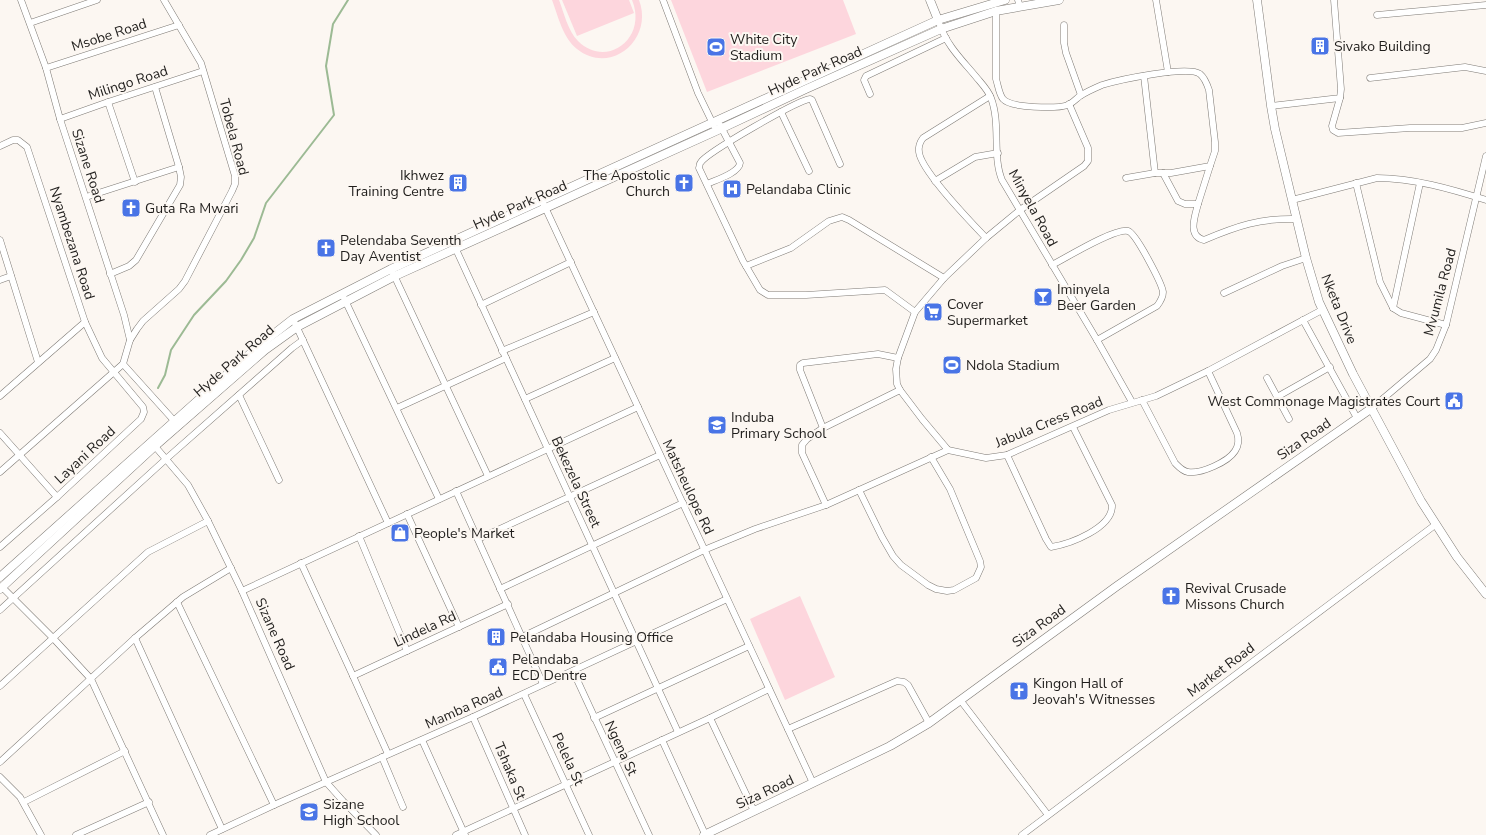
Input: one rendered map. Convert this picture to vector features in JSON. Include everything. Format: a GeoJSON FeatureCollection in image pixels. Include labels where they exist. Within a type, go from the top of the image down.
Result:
{"type":"FeatureCollection","features":[{"type":"Feature","properties":{"kind":"street","name":"Sizane Road"},"geometry":{"type":"LineString","coordinates":[[21,0],[46,68],[60,119],[124,315],[130,340]]}},
{"type":"Feature","properties":{"kind":"street"},"geometry":{"type":"LineString","coordinates":[[30,23],[97,0]]}},
{"type":"Feature","properties":{"kind":"street","name":"Tobela Road"},"geometry":{"type":"LineString","coordinates":[[123,364],[130,340],[143,321],[179,289],[185,281],[235,184],[235,176],[201,63],[164,0]]}},
{"type":"Feature","properties":{"kind":"street"},"geometry":{"type":"LineString","coordinates":[[663,0],[698,93],[719,130],[729,142],[740,163],[740,166],[736,171],[707,184]]}},
{"type":"Feature","properties":{"kind":"street"},"geometry":{"type":"LineString","coordinates":[[930,0],[938,20]]}},
{"type":"Feature","properties":{"kind":"street","name":"Hyde Park Road"},"geometry":{"type":"LineString","coordinates":[[295,323],[346,301],[454,245],[544,204],[715,122],[938,20],[1005,0]]}},
{"type":"Feature","properties":{"kind":"street","name":"Hyde Park Road"},"geometry":{"type":"LineString","coordinates":[[544,204],[719,130],[806,89],[941,29],[1019,3],[1059,0]]}},
{"type":"Feature","properties":{"kind":"street"},"geometry":{"type":"LineString","coordinates":[[1156,0],[1168,72]]}},
{"type":"Feature","properties":{"kind":"street","name":"Nketa Drive"},"geometry":{"type":"LineString","coordinates":[[1257,0],[1271,106],[1296,219],[1322,310],[1353,374],[1421,501],[1435,525],[1457,557],[1486,594]]}},
{"type":"Feature","properties":{"kind":"street"},"geometry":{"type":"LineString","coordinates":[[1334,0],[1341,89],[1332,126],[1333,130],[1338,133],[1410,128],[1462,128],[1486,123]]}},
{"type":"Feature","properties":{"kind":"street"},"geometry":{"type":"LineString","coordinates":[[1376,15],[1486,5]]}},
{"type":"Feature","properties":{"kind":"street"},"geometry":{"type":"LineString","coordinates":[[996,11],[996,79],[998,89],[1003,99],[1010,104],[1057,108],[1069,104],[1081,95],[1108,83],[1168,72],[1188,70],[1199,74],[1206,82],[1209,90],[1215,142],[1215,151],[1198,204],[1193,228],[1195,235],[1200,239],[1204,240],[1234,227],[1253,223],[1273,219],[1296,219]]}},
{"type":"Feature","properties":{"kind":"street","name":"Minyela Road"},"geometry":{"type":"LineString","coordinates":[[938,20],[941,29],[953,49],[990,96],[994,106],[996,120],[999,172],[1132,402]]}},
{"type":"Feature","properties":{"kind":"street","name":"Msobe Road"},"geometry":{"type":"LineString","coordinates":[[46,68],[179,25]]}},
{"type":"Feature","properties":{"kind":"street"},"geometry":{"type":"LineString","coordinates":[[1064,25],[1064,43],[1066,53],[1081,95]]}},
{"type":"Feature","properties":{"kind":"street"},"geometry":{"type":"LineString","coordinates":[[870,94],[864,80],[866,76],[946,38]]}},
{"type":"Feature","properties":{"kind":"street"},"geometry":{"type":"LineString","coordinates":[[1370,78],[1465,68],[1486,70]]}},
{"type":"Feature","properties":{"kind":"street","name":"Milingo Road"},"geometry":{"type":"LineString","coordinates":[[60,119],[203,71]]}},
{"type":"Feature","properties":{"kind":"street"},"geometry":{"type":"LineString","coordinates":[[1144,76],[1155,173]]}},
{"type":"Feature","properties":{"kind":"street"},"geometry":{"type":"LineString","coordinates":[[110,274],[129,266],[136,260],[180,185],[181,177],[179,167],[155,87]]}},
{"type":"Feature","properties":{"kind":"street"},"geometry":{"type":"LineString","coordinates":[[986,238],[935,181],[920,157],[918,151],[920,142],[923,138],[990,96]]}},
{"type":"Feature","properties":{"kind":"street"},"geometry":{"type":"LineString","coordinates":[[1271,106],[1340,98]]}},
{"type":"Feature","properties":{"kind":"street"},"geometry":{"type":"LineString","coordinates":[[840,164],[812,100],[807,99],[729,142],[701,161],[699,168],[746,266],[760,290],[768,295],[806,295],[885,290],[915,312]]}},
{"type":"Feature","properties":{"kind":"street"},"geometry":{"type":"LineString","coordinates":[[108,102],[135,182]]}},
{"type":"Feature","properties":{"kind":"street"},"geometry":{"type":"LineString","coordinates":[[522,637],[704,550],[755,529],[826,505],[948,450],[900,390],[896,376],[898,358],[915,312],[944,278],[986,238],[1020,210],[1084,166],[1088,161],[1088,148],[1069,104]]}},
{"type":"Feature","properties":{"kind":"street"},"geometry":{"type":"LineString","coordinates":[[781,112],[809,171]]}},
{"type":"Feature","properties":{"kind":"street","name":"Nyambezana Road"},"geometry":{"type":"LineString","coordinates":[[0,146],[13,140],[18,140],[27,147],[85,322],[102,358],[113,372]]}},
{"type":"Feature","properties":{"kind":"street"},"geometry":{"type":"LineString","coordinates":[[935,181],[975,157],[998,153]]}},
{"type":"Feature","properties":{"kind":"street","name":"Mvumila Road"},"geometry":{"type":"LineString","coordinates":[[1372,408],[1430,359],[1436,350],[1446,326],[1486,156]]}},
{"type":"Feature","properties":{"kind":"street"},"geometry":{"type":"LineString","coordinates":[[1126,178],[1155,173],[1171,173],[1210,166]]}},
{"type":"Feature","properties":{"kind":"street"},"geometry":{"type":"LineString","coordinates":[[86,197],[179,167]]}},
{"type":"Feature","properties":{"kind":"street"},"geometry":{"type":"LineString","coordinates":[[1163,173],[1178,201],[1185,204],[1198,204]]}},
{"type":"Feature","properties":{"kind":"street"},"geometry":{"type":"LineString","coordinates":[[1292,200],[1377,178],[1420,183],[1486,200]]}},
{"type":"Feature","properties":{"kind":"street"},"geometry":{"type":"LineString","coordinates":[[1356,183],[1380,282],[1392,308],[1400,313],[1446,326]]}},
{"type":"Feature","properties":{"kind":"street"},"geometry":{"type":"LineString","coordinates":[[1392,308],[1420,183]]}},
{"type":"Feature","properties":{"kind":"street","name":"Matsheulope Rd"},"geometry":{"type":"LineString","coordinates":[[544,204],[813,784]]}},
{"type":"Feature","properties":{"kind":"street"},"geometry":{"type":"LineString","coordinates":[[746,266],[791,248],[829,221],[842,217],[944,278]]}},
{"type":"Feature","properties":{"kind":"street"},"geometry":{"type":"LineString","coordinates":[[1052,265],[1093,242],[1118,232],[1128,231],[1133,234],[1138,242],[1162,287],[1162,299],[1157,306],[1097,340]]}},
{"type":"Feature","properties":{"kind":"street"},"geometry":{"type":"LineString","coordinates":[[0,240],[38,362]]}},
{"type":"Feature","properties":{"kind":"street","name":"Hyde Park Road"},"geometry":{"type":"LineString","coordinates":[[1,588],[261,344],[342,293],[391,269],[454,245]]}},
{"type":"Feature","properties":{"kind":"street","name":"Bekezela Street"},"geometry":{"type":"LineString","coordinates":[[454,245],[678,732]]}},
{"type":"Feature","properties":{"kind":"street"},"geometry":{"type":"LineString","coordinates":[[1224,293],[1282,266],[1306,258]]}},
{"type":"Feature","properties":{"kind":"street"},"geometry":{"type":"LineString","coordinates":[[481,305],[571,262]]}},
{"type":"Feature","properties":{"kind":"street"},"geometry":{"type":"LineString","coordinates":[[391,269],[488,476]]}},
{"type":"Feature","properties":{"kind":"street"},"geometry":{"type":"LineString","coordinates":[[0,280],[11,276]]}},
{"type":"Feature","properties":{"kind":"street"},"geometry":{"type":"LineString","coordinates":[[342,293],[439,499]]}},
{"type":"Feature","properties":{"kind":"street","name":"Jabula Cress Road"},"geometry":{"type":"LineString","coordinates":[[948,450],[986,458],[1006,455],[1109,410],[1156,396],[1208,371],[1322,310]]}},
{"type":"Feature","properties":{"kind":"street"},"geometry":{"type":"LineString","coordinates":[[502,351],[594,312]]}},
{"type":"Feature","properties":{"kind":"street"},"geometry":{"type":"LineString","coordinates":[[1303,320],[1357,418]]}},
{"type":"Feature","properties":{"kind":"street"},"geometry":{"type":"LineString","coordinates":[[0,396],[85,322]]}},
{"type":"Feature","properties":{"kind":"street"},"geometry":{"type":"LineString","coordinates":[[295,323],[388,523]]}},
{"type":"Feature","properties":{"kind":"street"},"geometry":{"type":"LineString","coordinates":[[0,610],[166,459],[303,340]]}},
{"type":"Feature","properties":{"kind":"street"},"geometry":{"type":"LineString","coordinates":[[823,428],[800,370],[800,365],[803,363],[878,354],[898,358]]}},
{"type":"Feature","properties":{"kind":"street"},"geometry":{"type":"LineString","coordinates":[[397,408],[445,384],[506,358]]}},
{"type":"Feature","properties":{"kind":"street"},"geometry":{"type":"LineString","coordinates":[[525,399],[615,358]]}},
{"type":"Feature","properties":{"kind":"street"},"geometry":{"type":"LineString","coordinates":[[0,472],[123,364],[176,423]]}},
{"type":"Feature","properties":{"kind":"street"},"geometry":{"type":"LineString","coordinates":[[1277,397],[1330,367]]}},
{"type":"Feature","properties":{"kind":"street"},"geometry":{"type":"LineString","coordinates":[[1142,400],[1175,463],[1181,469],[1187,472],[1194,472],[1210,468],[1231,456],[1236,450],[1239,439],[1208,371]]}},
{"type":"Feature","properties":{"kind":"street","name":"Layani Road"},"geometry":{"type":"LineString","coordinates":[[0,547],[57,497],[141,419],[144,412],[143,407],[113,372]]}},
{"type":"Feature","properties":{"kind":"street"},"geometry":{"type":"LineString","coordinates":[[1268,378],[1289,419]]}},
{"type":"Feature","properties":{"kind":"street"},"geometry":{"type":"LineString","coordinates":[[826,505],[802,453],[802,445],[807,439],[823,428],[900,390]]}},
{"type":"Feature","properties":{"kind":"street"},"geometry":{"type":"LineString","coordinates":[[239,395],[279,480]]}},
{"type":"Feature","properties":{"kind":"street"},"geometry":{"type":"LineString","coordinates":[[242,591],[638,407]]}},
{"type":"Feature","properties":{"kind":"street","name":"Siza Road"},"geometry":{"type":"LineString","coordinates":[[705,835],[890,746],[929,723],[1117,586],[1372,408]]}},
{"type":"Feature","properties":{"kind":"street"},"geometry":{"type":"LineString","coordinates":[[1006,455],[1046,539],[1051,547],[1060,546],[1097,529],[1108,519],[1112,510],[1112,505],[1073,427]]}},
{"type":"Feature","properties":{"kind":"street"},"geometry":{"type":"LineString","coordinates":[[0,433],[57,497]]}},
{"type":"Feature","properties":{"kind":"street","name":"Sizane Road"},"geometry":{"type":"LineString","coordinates":[[153,444],[188,485],[208,521],[242,591],[326,782],[376,835]]}},
{"type":"Feature","properties":{"kind":"street","name":"Hyde Park Road"},"geometry":{"type":"LineString","coordinates":[[0,577],[153,444]]}},
{"type":"Feature","properties":{"kind":"street"},"geometry":{"type":"LineString","coordinates":[[478,539],[660,455]]}},
{"type":"Feature","properties":{"kind":"street"},"geometry":{"type":"LineString","coordinates":[[859,490],[882,537],[896,560],[928,585],[936,589],[947,591],[954,590],[976,578],[981,567],[980,561],[950,489],[931,457]]}},
{"type":"Feature","properties":{"kind":"street"},"geometry":{"type":"LineString","coordinates":[[456,491],[544,684]]}},
{"type":"Feature","properties":{"kind":"street"},"geometry":{"type":"LineString","coordinates":[[500,588],[683,503]]}},
{"type":"Feature","properties":{"kind":"street"},"geometry":{"type":"LineString","coordinates":[[407,514],[459,627]]}},
{"type":"Feature","properties":{"kind":"street"},"geometry":{"type":"LineString","coordinates":[[0,686],[148,552],[208,521]]}},
{"type":"Feature","properties":{"kind":"street","name":"Market Road"},"geometry":{"type":"LineString","coordinates":[[1022,835],[1435,525]]}},
{"type":"Feature","properties":{"kind":"street"},"geometry":{"type":"LineString","coordinates":[[359,536],[407,651]]}},
{"type":"Feature","properties":{"kind":"street"},"geometry":{"type":"LineString","coordinates":[[301,563],[353,676],[404,807]]}},
{"type":"Feature","properties":{"kind":"street"},"geometry":{"type":"LineString","coordinates":[[0,762],[135,638],[177,602],[231,568]]}},
{"type":"Feature","properties":{"kind":"street"},"geometry":{"type":"LineString","coordinates":[[1,588],[14,598],[91,679],[163,835]]}},
{"type":"Feature","properties":{"kind":"street","name":"Mamba Road"},"geometry":{"type":"LineString","coordinates":[[210,835],[274,804],[474,717],[727,599]]}},
{"type":"Feature","properties":{"kind":"street"},"geometry":{"type":"LineString","coordinates":[[177,602],[274,804]]}},
{"type":"Feature","properties":{"kind":"street","name":"Lindela Rd"},"geometry":{"type":"LineString","coordinates":[[353,676],[508,604]]}},
{"type":"Feature","properties":{"kind":"street"},"geometry":{"type":"LineString","coordinates":[[135,638],[222,829]]}},
{"type":"Feature","properties":{"kind":"street"},"geometry":{"type":"LineString","coordinates":[[594,718],[749,646]]}},
{"type":"Feature","properties":{"kind":"street","name":"Ngena St"},"geometry":{"type":"LineString","coordinates":[[573,671],[649,835]]}},
{"type":"Feature","properties":{"kind":"street"},"geometry":{"type":"LineString","coordinates":[[788,729],[898,681],[904,682],[910,687],[929,723]]}},
{"type":"Feature","properties":{"kind":"street"},"geometry":{"type":"LineString","coordinates":[[456,835],[464,834],[513,809],[710,718],[769,689]]}},
{"type":"Feature","properties":{"kind":"street","name":"Pelela St"},"geometry":{"type":"LineString","coordinates":[[524,694],[589,835]]}},
{"type":"Feature","properties":{"kind":"street"},"geometry":{"type":"LineString","coordinates":[[961,701],[1048,816]]}},
{"type":"Feature","properties":{"kind":"street","name":"Tshaka St"},"geometry":{"type":"LineString","coordinates":[[474,717],[525,835]]}},
{"type":"Feature","properties":{"kind":"street"},"geometry":{"type":"LineString","coordinates":[[710,718],[754,811]]}},
{"type":"Feature","properties":{"kind":"street"},"geometry":{"type":"LineString","coordinates":[[422,740],[464,834]]}},
{"type":"Feature","properties":{"kind":"street"},"geometry":{"type":"LineString","coordinates":[[662,740],[705,835]]}},
{"type":"Feature","properties":{"kind":"street"},"geometry":{"type":"LineString","coordinates":[[24,802],[125,751]]}},
{"type":"Feature","properties":{"kind":"street"},"geometry":{"type":"LineString","coordinates":[[0,777],[24,802],[40,835]]}},
{"type":"Feature","properties":{"kind":"street"},"geometry":{"type":"LineString","coordinates":[[76,835],[149,802]]}},
{"type":"Feature","properties":{"kind":"shaded area"},"geometry":{"type":"Polygon","coordinates":[[[552,0],[559,0],[567,22],[575,37],[589,49],[600,52],[612,51],[622,46],[634,27],[635,14],[632,0],[639,0],[642,14],[640,28],[635,40],[616,56],[603,58],[590,56],[577,49],[568,39],[552,0]]]}},
{"type":"Feature","properties":{"kind":"shaded area"},"geometry":{"type":"Polygon","coordinates":[[[562,0],[629,0],[634,13],[577,36],[562,0]]]}},
{"type":"Feature","properties":{"kind":"shaded area","name":"White City Stadium"},"geometry":{"type":"Polygon","coordinates":[[[671,0],[843,0],[856,34],[707,92],[671,0]]]}},
{"type":"Feature","properties":{"kind":"shaded area"},"geometry":{"type":"Polygon","coordinates":[[[800,596],[835,677],[785,700],[750,619],[800,596]]]}},
{"type":"Feature","properties":{"kind":"waterway"},"geometry":{"type":"LineString","coordinates":[[158,388],[165,375],[171,350],[194,315],[226,281],[241,260],[254,238],[266,203],[334,115],[326,66],[333,24],[348,0]]}},
{"type":"Feature","properties":{"kind":"place","name":"Sivako Building"},"geometry":{"type":"Point","coordinates":[1320,46]}},
{"type":"Feature","properties":{"kind":"place","name":"White City Stadium"},"geometry":{"type":"Point","coordinates":[716,47]}},
{"type":"Feature","properties":{"kind":"place","name":"Ikhwez Training Centre"},"geometry":{"type":"Point","coordinates":[458,183]}},
{"type":"Feature","properties":{"kind":"place","name":"The Apostolic Church"},"geometry":{"type":"Point","coordinates":[684,183]}},
{"type":"Feature","properties":{"kind":"place","name":"Pelandaba Clinic"},"geometry":{"type":"Point","coordinates":[732,189]}},
{"type":"Feature","properties":{"kind":"place","name":"Guta Ra Mwari"},"geometry":{"type":"Point","coordinates":[131,208]}},
{"type":"Feature","properties":{"kind":"place","name":"Pelendaba Seventh Day Aventist"},"geometry":{"type":"Point","coordinates":[326,248]}},
{"type":"Feature","properties":{"kind":"place","name":"Iminyela Beer Garden"},"geometry":{"type":"Point","coordinates":[1043,297]}},
{"type":"Feature","properties":{"kind":"place","name":"Cover Supermarket"},"geometry":{"type":"Point","coordinates":[933,312]}},
{"type":"Feature","properties":{"kind":"place","name":"Ndola Stadium"},"geometry":{"type":"Point","coordinates":[952,365]}},
{"type":"Feature","properties":{"kind":"place","name":"West Commonage Magistrates Court"},"geometry":{"type":"Point","coordinates":[1454,401]}},
{"type":"Feature","properties":{"kind":"place","name":"Induba Primary School"},"geometry":{"type":"Point","coordinates":[717,425]}},
{"type":"Feature","properties":{"kind":"place","name":"People's Market"},"geometry":{"type":"Point","coordinates":[400,533]}},
{"type":"Feature","properties":{"kind":"place","name":"Revival Crusade Missons Church"},"geometry":{"type":"Point","coordinates":[1171,596]}},
{"type":"Feature","properties":{"kind":"place","name":"Pelandaba Housing Office"},"geometry":{"type":"Point","coordinates":[496,637]}},
{"type":"Feature","properties":{"kind":"place","name":"Pelandaba ECD Dentre"},"geometry":{"type":"Point","coordinates":[498,667]}},
{"type":"Feature","properties":{"kind":"place","name":"Kingon Hall of Jeovah's Witnesses"},"geometry":{"type":"Point","coordinates":[1019,691]}},
{"type":"Feature","properties":{"kind":"place","name":"Sizane High School"},"geometry":{"type":"Point","coordinates":[309,812]}}]}
